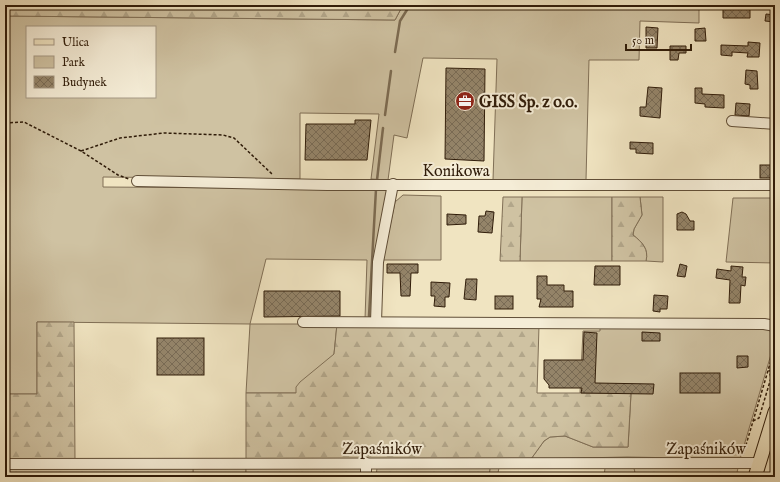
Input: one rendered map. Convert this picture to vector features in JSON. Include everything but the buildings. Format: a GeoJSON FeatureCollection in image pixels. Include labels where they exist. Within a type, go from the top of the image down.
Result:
{"type":"FeatureCollection","features":[{"type":"Feature","properties":{"kind":"main road"},"geometry":{"type":"LineString","coordinates":[[755,477],[775,412]]}},
{"type":"Feature","properties":{"kind":"street"},"geometry":{"type":"LineString","coordinates":[[732,121],[775,124]]}},
{"type":"Feature","properties":{"kind":"street","name":"Konikowa"},"geometry":{"type":"LineString","coordinates":[[137,181],[356,184],[775,185]]}},
{"type":"Feature","properties":{"kind":"street"},"geometry":{"type":"LineString","coordinates":[[376,322],[378,262],[393,184]]}},
{"type":"Feature","properties":{"kind":"street"},"geometry":{"type":"LineString","coordinates":[[303,322],[764,324],[775,326]]}},
{"type":"Feature","properties":{"kind":"street","name":"Zapaśników"},"geometry":{"type":"LineString","coordinates":[[5,464],[759,462]]}},
{"type":"Feature","properties":{"kind":"street"},"geometry":{"type":"LineString","coordinates":[[366,463],[366,477]]}},
{"type":"Feature","properties":{"kind":"path"},"geometry":{"type":"LineString","coordinates":[[5,123],[24,122],[81,151],[118,175],[137,181]]}},
{"type":"Feature","properties":{"kind":"path"},"geometry":{"type":"LineString","coordinates":[[81,151],[120,138],[164,133],[223,135],[234,138],[280,182]]}},
{"type":"Feature","properties":{"kind":"path"},"geometry":{"type":"LineString","coordinates":[[737,477],[775,347]]}},
{"type":"Feature","properties":{"kind":"path"},"geometry":{"type":"LineString","coordinates":[[753,421],[759,418],[770,378],[769,368]]}},
{"type":"Feature","properties":{"kind":"path"},"geometry":{"type":"LineString","coordinates":[[770,477],[775,459]]}},
{"type":"Feature","properties":{"kind":"green space"},"geometry":{"type":"Polygon","coordinates":[[[5,5],[403,5],[395,20],[5,16],[5,5]]]}},
{"type":"Feature","properties":{"kind":"green space"},"geometry":{"type":"Polygon","coordinates":[[[403,5],[699,5],[699,23],[640,21],[639,60],[589,60],[586,180],[493,180],[497,59],[423,58],[407,138],[394,135],[388,180],[371,179],[379,114],[300,113],[300,179],[103,177],[103,187],[387,189],[371,318],[365,319],[367,260],[266,259],[250,324],[37,322],[37,394],[5,394],[5,16],[395,20],[403,5]]]}},
{"type":"Feature","properties":{"kind":"green space"},"geometry":{"type":"Polygon","coordinates":[[[403,195],[441,196],[441,260],[383,260],[395,202],[403,195]]]}},
{"type":"Feature","properties":{"kind":"green space"},"geometry":{"type":"Polygon","coordinates":[[[503,197],[522,197],[520,261],[500,261],[503,197]]]}},
{"type":"Feature","properties":{"kind":"green space"},"geometry":{"type":"Polygon","coordinates":[[[522,197],[612,197],[612,261],[520,261],[522,197]]]}},
{"type":"Feature","properties":{"kind":"green space"},"geometry":{"type":"Polygon","coordinates":[[[612,197],[640,197],[642,215],[634,229],[633,235],[646,249],[646,261],[612,261],[612,197]]]}},
{"type":"Feature","properties":{"kind":"green space"},"geometry":{"type":"Polygon","coordinates":[[[640,197],[663,197],[663,262],[646,261],[646,249],[633,235],[634,229],[642,215],[640,197]]]}},
{"type":"Feature","properties":{"kind":"green space"},"geometry":{"type":"Polygon","coordinates":[[[733,198],[775,198],[775,263],[726,262],[733,198]]]}},
{"type":"Feature","properties":{"kind":"green space"},"geometry":{"type":"Polygon","coordinates":[[[37,322],[74,322],[75,461],[5,461],[5,394],[37,394],[37,322]]]}},
{"type":"Feature","properties":{"kind":"green space"},"geometry":{"type":"Polygon","coordinates":[[[250,324],[337,324],[334,354],[296,393],[246,393],[250,324]]]}},
{"type":"Feature","properties":{"kind":"green space"},"geometry":{"type":"Polygon","coordinates":[[[337,324],[539,326],[537,393],[631,393],[628,447],[593,447],[565,436],[550,437],[544,441],[531,459],[246,460],[246,393],[296,393],[296,387],[300,382],[334,354],[337,324]]]}},
{"type":"Feature","properties":{"kind":"green space"},"geometry":{"type":"Polygon","coordinates":[[[600,327],[763,327],[775,332],[775,341],[740,459],[627,457],[531,459],[544,441],[550,437],[565,436],[593,447],[628,447],[631,394],[580,393],[583,331],[600,331],[600,327]]]}},
{"type":"Feature","properties":{"kind":"green space"},"geometry":{"type":"Polygon","coordinates":[[[193,468],[246,468],[246,477],[193,477],[193,468]]]}},
{"type":"Feature","properties":{"kind":"green space"},"geometry":{"type":"Polygon","coordinates":[[[193,468],[193,477],[5,477],[5,469],[193,468]]]}},
{"type":"Feature","properties":{"kind":"green space"},"geometry":{"type":"Polygon","coordinates":[[[246,468],[361,468],[361,477],[246,477],[246,468]]]}},
{"type":"Feature","properties":{"kind":"green space"},"geometry":{"type":"Polygon","coordinates":[[[377,468],[490,468],[489,477],[376,477],[377,468]]]}},
{"type":"Feature","properties":{"kind":"green space"},"geometry":{"type":"Polygon","coordinates":[[[490,468],[499,468],[497,477],[489,477],[490,468]]]}},
{"type":"Feature","properties":{"kind":"green space"},"geometry":{"type":"Polygon","coordinates":[[[605,468],[634,468],[636,477],[604,477],[605,468]]]}},
{"type":"Feature","properties":{"kind":"green space"},"geometry":{"type":"Polygon","coordinates":[[[634,468],[738,468],[736,477],[636,477],[634,468]]]}},
{"type":"Feature","properties":{"kind":"waterway"},"geometry":{"type":"LineString","coordinates":[[395,52],[400,21],[410,5]]}},
{"type":"Feature","properties":{"kind":"waterway"},"geometry":{"type":"LineString","coordinates":[[385,115],[391,71]]}},
{"type":"Feature","properties":{"kind":"waterway"},"geometry":{"type":"LineString","coordinates":[[377,180],[383,128]]}},
{"type":"Feature","properties":{"kind":"waterway"},"geometry":{"type":"LineString","coordinates":[[369,316],[376,189]]}},
{"type":"Feature","properties":{"kind":"place","name":"GISS Sp. z o.o."},"geometry":{"type":"Point","coordinates":[465,101]}}]}
